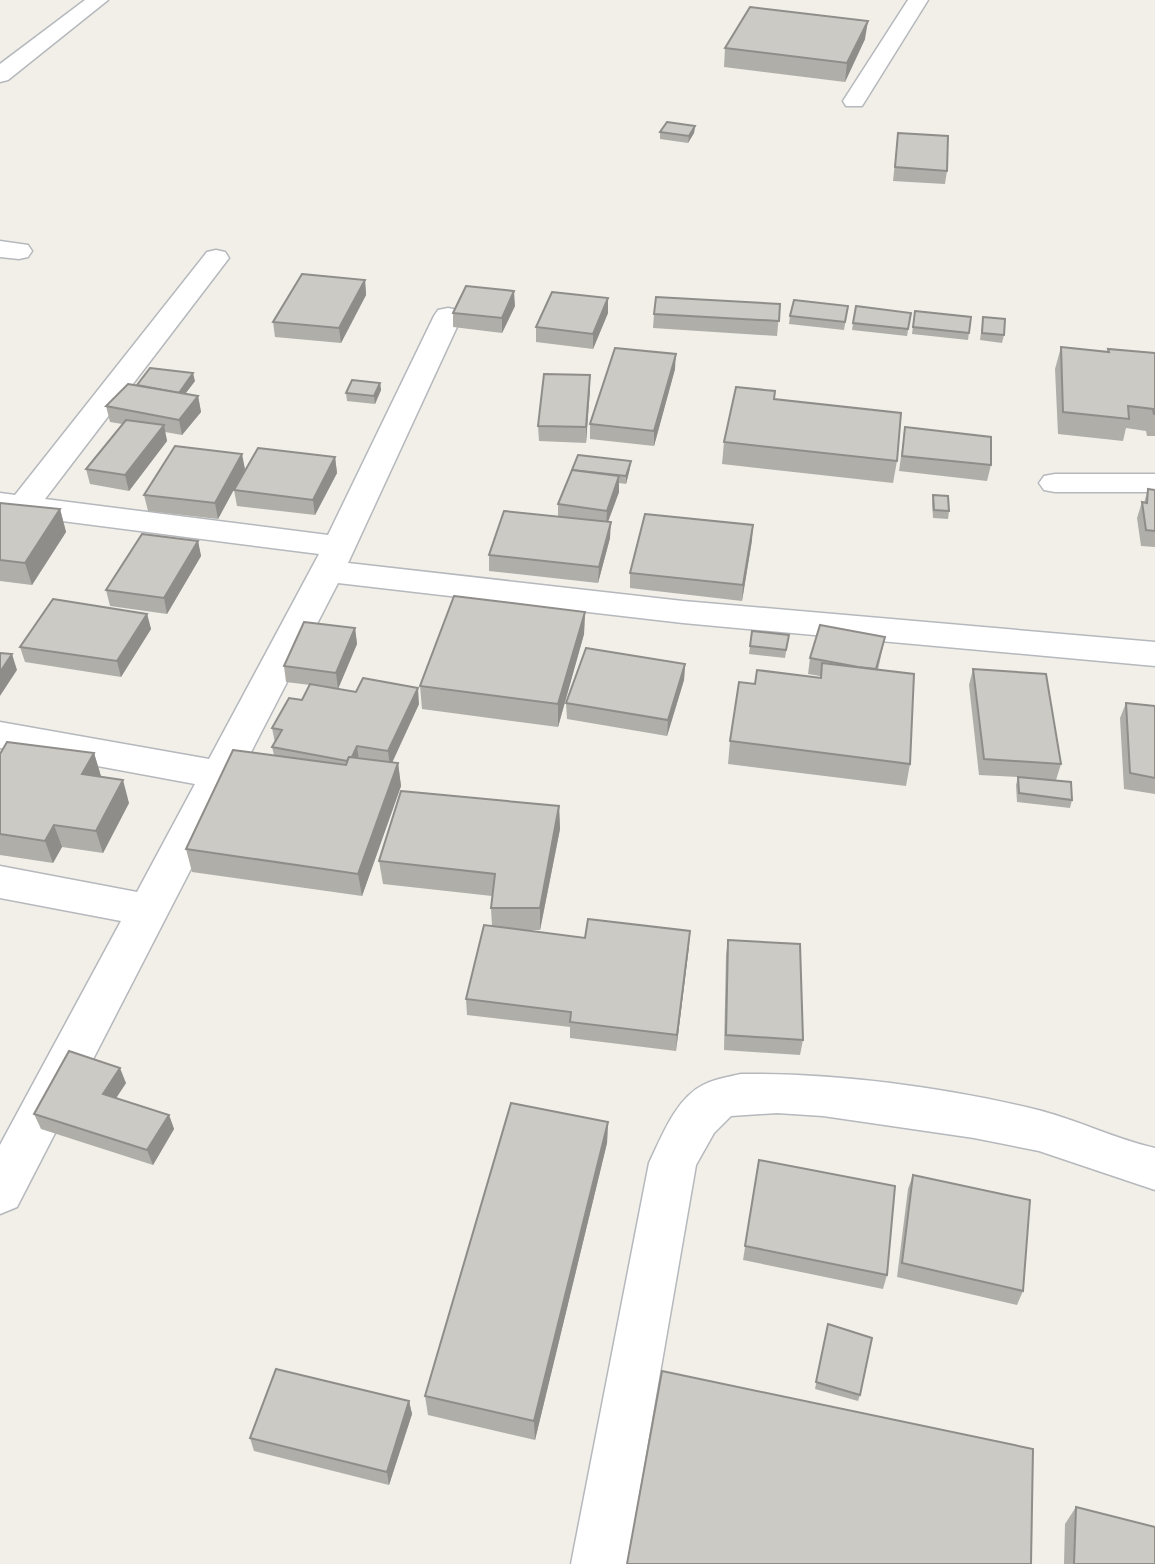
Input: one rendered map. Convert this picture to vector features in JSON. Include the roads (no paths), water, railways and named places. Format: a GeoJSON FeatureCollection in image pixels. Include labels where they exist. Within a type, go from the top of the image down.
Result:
{"type":"FeatureCollection","features":[{"type":"Feature","properties":{"kind":"street"},"geometry":{"type":"LineString","coordinates":[[0,75],[98,0]]}},
{"type":"Feature","properties":{"kind":"street"},"geometry":{"type":"LineString","coordinates":[[854,101],[918,0]]}},
{"type":"Feature","properties":{"kind":"street"},"geometry":{"type":"LineString","coordinates":[[11,504],[216,258]]}},
{"type":"Feature","properties":{"kind":"street"},"geometry":{"type":"LineString","coordinates":[[6,1167],[221,775],[333,558],[448,316]]}},
{"type":"Feature","properties":{"kind":"street"},"geometry":{"type":"LineString","coordinates":[[1055,483],[1155,483]]}},
{"type":"Feature","properties":{"kind":"street"},"geometry":{"type":"LineString","coordinates":[[11,504],[333,558],[683,612],[1155,654]]}},
{"type":"Feature","properties":{"kind":"street"},"geometry":{"type":"LineString","coordinates":[[0,735],[221,775]]}},
{"type":"Feature","properties":{"kind":"street"},"geometry":{"type":"LineString","coordinates":[[0,882],[148,910]]}},
{"type":"Feature","properties":{"kind":"street"},"geometry":{"type":"LineString","coordinates":[[599,1564],[673,1163],[695,1123],[718,1099],[739,1092],[790,1094],[967,1115],[1040,1132],[1131,1164],[1155,1169]]}}]}
